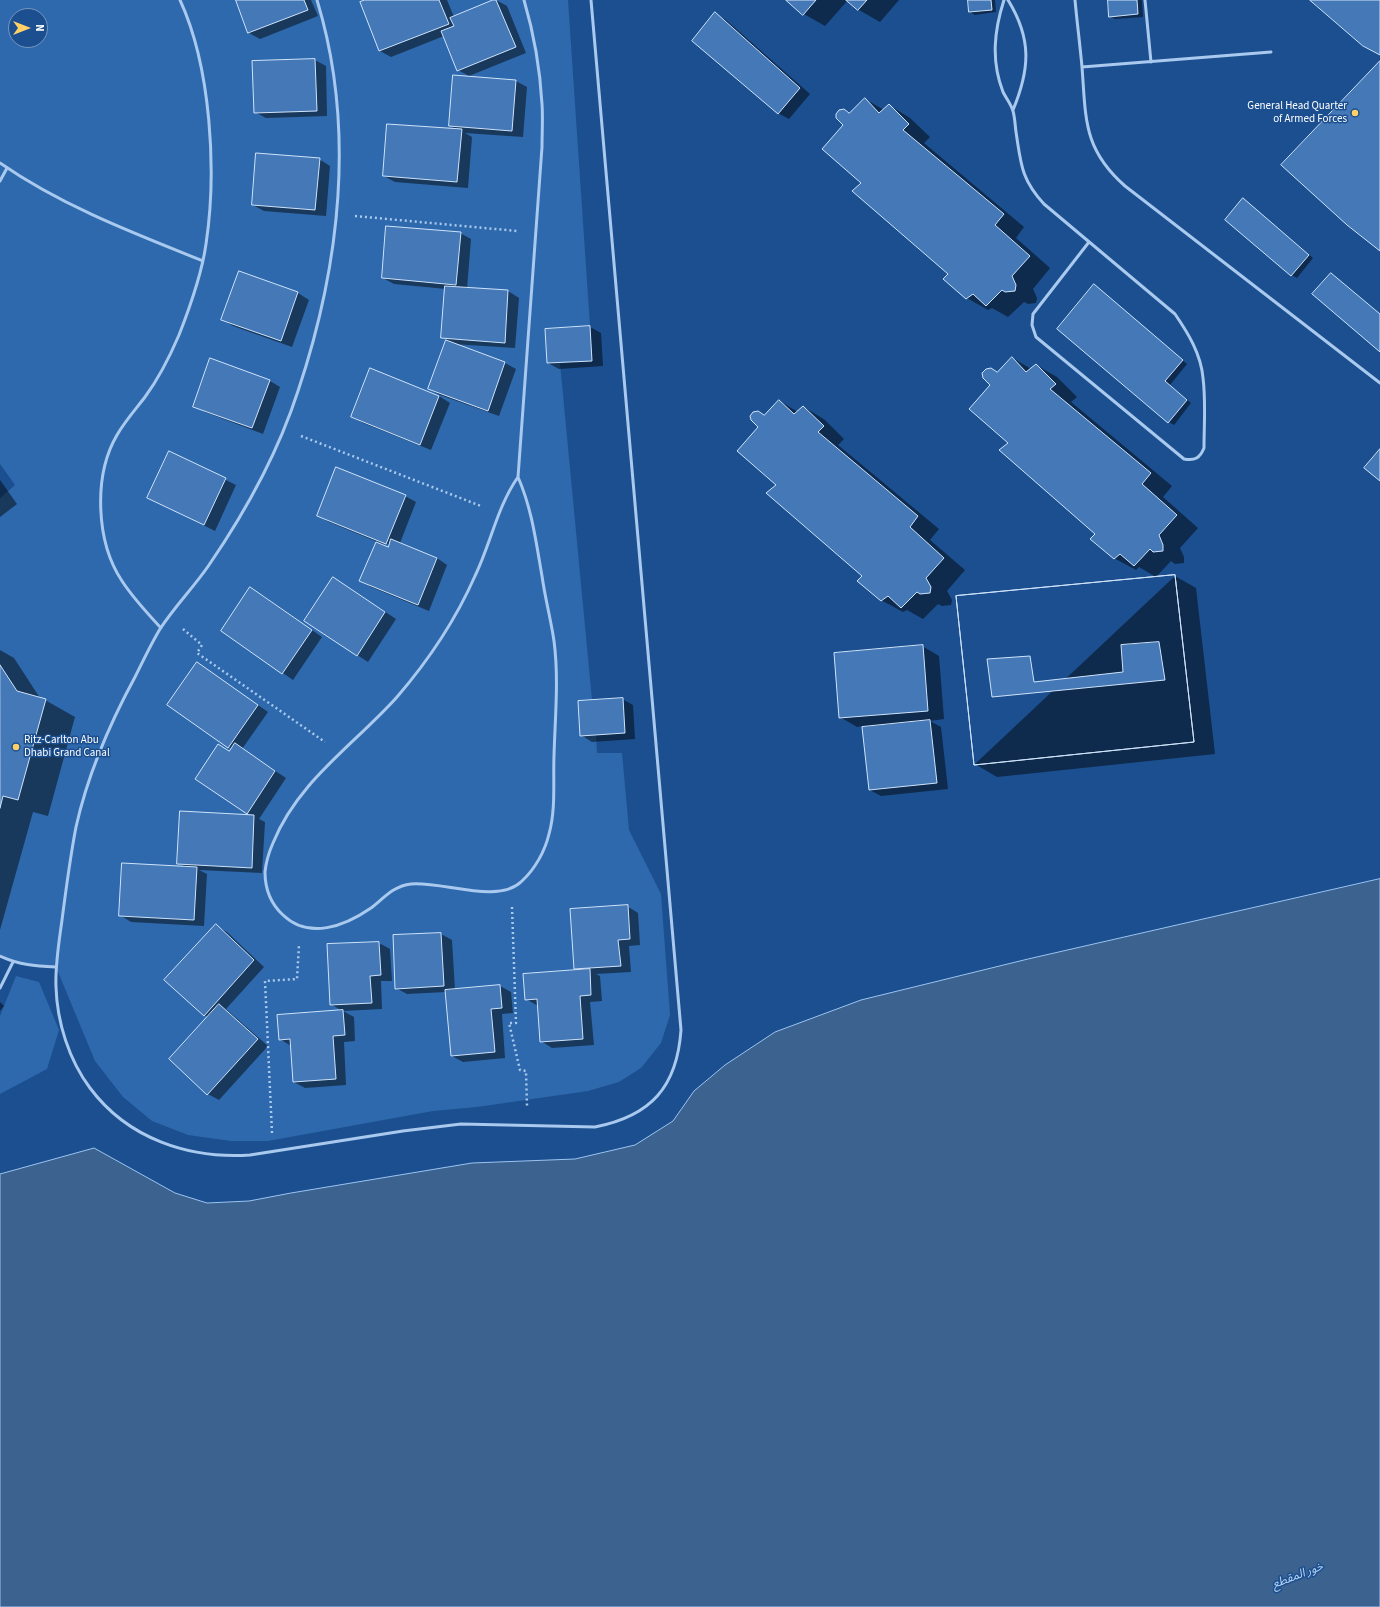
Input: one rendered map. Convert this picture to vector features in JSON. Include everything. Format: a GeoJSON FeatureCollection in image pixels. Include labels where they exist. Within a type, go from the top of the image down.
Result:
{"type":"FeatureCollection","features":[{"type":"Feature","properties":{"kind":"lane"},"geometry":{"type":"LineString","coordinates":[[161,628],[121,580],[110,558],[100,510],[101,485],[107,461],[116,438],[128,416],[144,398],[158,376],[173,347],[186,314],[203,261],[207,238],[210,200],[208,115],[199,61],[186,12],[180,0]]}},
{"type":"Feature","properties":{"kind":"lane"},"geometry":{"type":"LineString","coordinates":[[317,0],[323,19],[335,82],[340,164],[337,215],[323,299],[312,344],[297,394],[256,489],[207,568],[161,628],[112,720],[88,781],[76,826],[68,873],[56,967],[58,1011],[63,1034],[71,1055],[84,1080],[99,1100],[138,1132],[161,1143],[205,1155],[228,1157],[273,1152],[439,1126],[461,1124],[595,1127],[615,1123],[634,1115],[650,1104],[664,1088],[674,1070],[680,1050],[682,1030],[591,0]]}},
{"type":"Feature","properties":{"kind":"lane"},"geometry":{"type":"LineString","coordinates":[[518,477],[506,495],[476,576],[438,643],[418,672],[395,699],[304,791],[290,809],[278,832],[268,857],[265,876],[270,896],[276,908],[287,919],[300,926],[315,930],[339,925],[356,918],[374,905],[383,896],[404,886],[426,884],[495,892],[517,886],[534,867],[544,850],[549,834],[553,799],[556,688],[554,640],[546,604],[529,503],[518,477],[542,147],[542,105],[538,62],[524,0]]}},
{"type":"Feature","properties":{"kind":"lane"},"geometry":{"type":"LineString","coordinates":[[1004,0],[995,35],[995,55],[998,75],[1013,110],[1021,167],[1026,180],[1033,192],[1044,204],[1175,314],[1188,334],[1195,349],[1203,377],[1204,448],[1201,455],[1196,459],[1184,459],[1036,337],[1033,331],[1033,314],[1089,242]]}},
{"type":"Feature","properties":{"kind":"lane"},"geometry":{"type":"LineString","coordinates":[[1008,0],[1016,14],[1023,33],[1026,54],[1026,73],[1021,92],[1013,110]]}},
{"type":"Feature","properties":{"kind":"lane"},"geometry":{"type":"LineString","coordinates":[[1075,0],[1082,67],[1084,110],[1088,132],[1097,155],[1110,173],[1380,384]]}},
{"type":"Feature","properties":{"kind":"lane"},"geometry":{"type":"LineString","coordinates":[[1145,0],[1151,62]]}},
{"type":"Feature","properties":{"kind":"lane"},"geometry":{"type":"LineString","coordinates":[[1082,67],[1272,52]]}},
{"type":"Feature","properties":{"kind":"lane"},"geometry":{"type":"LineString","coordinates":[[0,163],[42,189],[97,217],[203,261]]}},
{"type":"Feature","properties":{"kind":"lane"},"geometry":{"type":"LineString","coordinates":[[0,182],[7,168]]}},
{"type":"Feature","properties":{"kind":"lane"},"geometry":{"type":"LineString","coordinates":[[0,956],[13,962],[28,966],[56,967]]}},
{"type":"Feature","properties":{"kind":"lane"},"geometry":{"type":"LineString","coordinates":[[0,988],[13,962]]}},
{"type":"Feature","properties":{"kind":"path"},"geometry":{"type":"LineString","coordinates":[[337,215],[536,233]]}},
{"type":"Feature","properties":{"kind":"path"},"geometry":{"type":"LineString","coordinates":[[283,429],[499,512]]}},
{"type":"Feature","properties":{"kind":"path"},"geometry":{"type":"LineString","coordinates":[[169,617],[202,645],[197,653],[340,753]]}},
{"type":"Feature","properties":{"kind":"path"},"geometry":{"type":"LineString","coordinates":[[511,888],[516,1022],[509,1022],[520,1070],[526,1071],[528,1125]]}},
{"type":"Feature","properties":{"kind":"path"},"geometry":{"type":"LineString","coordinates":[[273,1152],[265,981],[297,979],[300,926]]}},
{"type":"Feature","properties":{"kind":"shaded area"},"geometry":{"type":"Polygon","coordinates":[[[0,0],[568,0],[590,326],[545,329],[547,363],[560,363],[592,700],[578,701],[580,736],[596,734],[597,753],[622,753],[629,830],[661,894],[670,1015],[661,1043],[641,1068],[619,1082],[588,1091],[477,1107],[433,1111],[268,1141],[231,1141],[188,1135],[152,1121],[123,1097],[95,1061],[56,967],[13,962],[0,954],[0,808],[3,796],[46,699],[17,691],[0,665],[0,498],[15,485],[0,464],[0,0]]]}},
{"type":"Feature","properties":{"kind":"shaded area"},"geometry":{"type":"Polygon","coordinates":[[[16,976],[39,982],[59,1030],[47,1069],[0,1094],[0,1016],[16,976]]]}},
{"type":"Feature","properties":{"kind":"water","name":"خور المقطع"},"geometry":{"type":"Polygon","coordinates":[[[1380,879],[1380,1607],[0,1607],[0,1174],[94,1148],[175,1193],[207,1203],[249,1201],[472,1163],[575,1159],[635,1145],[673,1121],[694,1091],[725,1065],[775,1032],[861,1000],[1028,959],[1380,879]]]}},
{"type":"Feature","properties":{"kind":"building"},"geometry":{"type":"Polygon","coordinates":[[[236,0],[304,0],[308,10],[248,33],[236,0]]]}},
{"type":"Feature","properties":{"kind":"building"},"geometry":{"type":"Polygon","coordinates":[[[365,0],[439,0],[449,24],[379,51],[360,2],[365,0]]]}},
{"type":"Feature","properties":{"kind":"building"},"geometry":{"type":"Polygon","coordinates":[[[496,0],[516,47],[457,71],[441,31],[454,26],[450,18],[496,0]]]}},
{"type":"Feature","properties":{"kind":"building"},"geometry":{"type":"Polygon","coordinates":[[[786,0],[816,0],[803,15],[786,0]]]}},
{"type":"Feature","properties":{"kind":"building"},"geometry":{"type":"Polygon","coordinates":[[[846,0],[867,0],[858,10],[846,0]]]}},
{"type":"Feature","properties":{"kind":"building"},"geometry":{"type":"Polygon","coordinates":[[[968,0],[991,0],[992,10],[969,12],[968,0]]]}},
{"type":"Feature","properties":{"kind":"building"},"geometry":{"type":"Polygon","coordinates":[[[1108,0],[1137,0],[1138,14],[1109,17],[1108,0]]]}},
{"type":"Feature","properties":{"kind":"building"},"geometry":{"type":"Polygon","coordinates":[[[1310,0],[1380,0],[1380,55],[1363,46],[1310,0]]]}},
{"type":"Feature","properties":{"kind":"building"},"geometry":{"type":"Polygon","coordinates":[[[715,12],[800,88],[778,114],[692,41],[715,12]]]}},
{"type":"Feature","properties":{"kind":"building"},"geometry":{"type":"Polygon","coordinates":[[[315,59],[317,111],[254,113],[252,61],[315,59]]]}},
{"type":"Feature","properties":{"kind":"building","name":"General Head Quarter of Armed Forces"},"geometry":{"type":"Polygon","coordinates":[[[1380,61],[1380,251],[1347,225],[1281,165],[1380,61]]]}},
{"type":"Feature","properties":{"kind":"building"},"geometry":{"type":"Polygon","coordinates":[[[453,75],[516,80],[512,131],[449,126],[453,75]]]}},
{"type":"Feature","properties":{"kind":"building"},"geometry":{"type":"Polygon","coordinates":[[[865,98],[879,113],[889,104],[909,124],[903,130],[1004,214],[995,225],[1030,256],[1012,276],[1016,285],[1015,291],[1005,292],[1002,290],[986,306],[973,294],[966,299],[943,279],[948,274],[852,191],[861,183],[822,149],[843,125],[836,118],[836,114],[839,110],[844,109],[849,113],[865,98]]]}},
{"type":"Feature","properties":{"kind":"building"},"geometry":{"type":"Polygon","coordinates":[[[387,124],[462,129],[457,182],[383,176],[387,124]]]}},
{"type":"Feature","properties":{"kind":"building"},"geometry":{"type":"Polygon","coordinates":[[[256,153],[320,158],[315,210],[252,205],[256,153]]]}},
{"type":"Feature","properties":{"kind":"building"},"geometry":{"type":"Polygon","coordinates":[[[1243,198],[1309,255],[1291,276],[1225,220],[1243,198]]]}},
{"type":"Feature","properties":{"kind":"building"},"geometry":{"type":"Polygon","coordinates":[[[386,226],[461,232],[456,285],[382,278],[386,226]]]}},
{"type":"Feature","properties":{"kind":"building"},"geometry":{"type":"Polygon","coordinates":[[[239,271],[298,292],[281,341],[221,320],[239,271]]]}},
{"type":"Feature","properties":{"kind":"building"},"geometry":{"type":"Polygon","coordinates":[[[1331,273],[1380,314],[1380,352],[1312,294],[1331,273]]]}},
{"type":"Feature","properties":{"kind":"building"},"geometry":{"type":"Polygon","coordinates":[[[1094,284],[1183,360],[1165,381],[1187,400],[1168,423],[1057,329],[1094,284]]]}},
{"type":"Feature","properties":{"kind":"building"},"geometry":{"type":"Polygon","coordinates":[[[445,286],[508,290],[505,343],[441,338],[445,286]]]}},
{"type":"Feature","properties":{"kind":"building"},"geometry":{"type":"Polygon","coordinates":[[[590,326],[592,361],[547,363],[545,329],[590,326]]]}},
{"type":"Feature","properties":{"kind":"building"},"geometry":{"type":"Polygon","coordinates":[[[446,340],[505,362],[488,411],[428,389],[446,340]]]}},
{"type":"Feature","properties":{"kind":"building"},"geometry":{"type":"Polygon","coordinates":[[[1012,357],[1026,372],[1036,364],[1056,384],[1050,389],[1151,473],[1142,484],[1177,515],[1159,535],[1163,545],[1163,551],[1153,552],[1150,549],[1134,566],[1120,554],[1114,559],[1090,539],[1095,534],[999,450],[1008,443],[969,409],[990,385],[983,378],[982,373],[986,369],[991,368],[997,372],[1012,357]]]}},
{"type":"Feature","properties":{"kind":"building"},"geometry":{"type":"Polygon","coordinates":[[[210,358],[270,380],[252,428],[193,407],[210,358]]]}},
{"type":"Feature","properties":{"kind":"building"},"geometry":{"type":"Polygon","coordinates":[[[370,368],[439,396],[420,445],[351,417],[370,368]]]}},
{"type":"Feature","properties":{"kind":"building"},"geometry":{"type":"Polygon","coordinates":[[[779,400],[794,414],[803,406],[824,426],[818,432],[918,516],[910,527],[944,558],[926,578],[931,587],[930,593],[920,594],[917,592],[901,608],[888,596],[881,601],[857,581],[862,576],[766,493],[776,485],[737,451],[758,427],[751,420],[750,416],[753,412],[758,411],[764,415],[779,400]]]}},
{"type":"Feature","properties":{"kind":"building"},"geometry":{"type":"Polygon","coordinates":[[[1380,449],[1380,481],[1364,468],[1380,449]]]}},
{"type":"Feature","properties":{"kind":"building"},"geometry":{"type":"Polygon","coordinates":[[[169,451],[226,478],[204,525],[147,498],[169,451]]]}},
{"type":"Feature","properties":{"kind":"building"},"geometry":{"type":"Polygon","coordinates":[[[336,467],[406,495],[386,544],[317,516],[336,467]]]}},
{"type":"Feature","properties":{"kind":"building"},"geometry":{"type":"Polygon","coordinates":[[[391,539],[437,558],[418,605],[359,581],[376,542],[388,547],[391,539]]]}},
{"type":"Feature","properties":{"kind":"building"},"geometry":{"type":"Polygon","coordinates":[[[1175,575],[1194,742],[974,765],[956,596],[1175,575]],[[1159,642],[1121,645],[1123,672],[1034,682],[1030,656],[987,659],[992,697],[1165,680],[1159,642]]]}},
{"type":"Feature","properties":{"kind":"building"},"geometry":{"type":"Polygon","coordinates":[[[1175,575],[1194,742],[974,765],[956,596],[1175,575]]]}},
{"type":"Feature","properties":{"kind":"building"},"geometry":{"type":"Polygon","coordinates":[[[333,577],[385,612],[357,656],[304,621],[333,577]]]}},
{"type":"Feature","properties":{"kind":"building"},"geometry":{"type":"Polygon","coordinates":[[[250,587],[312,630],[282,674],[221,631],[250,587]]]}},
{"type":"Feature","properties":{"kind":"building"},"geometry":{"type":"Polygon","coordinates":[[[923,645],[928,711],[839,718],[834,653],[923,645]]]}},
{"type":"Feature","properties":{"kind":"building"},"geometry":{"type":"Polygon","coordinates":[[[197,662],[258,705],[228,748],[167,705],[197,662]]]}},
{"type":"Feature","properties":{"kind":"building","name":"Ritz-Carlton Abu Dhabi Grand Canal"},"geometry":{"type":"Polygon","coordinates":[[[0,665],[17,691],[46,699],[18,800],[3,796],[0,808],[0,665]]]}},
{"type":"Feature","properties":{"kind":"building"},"geometry":{"type":"Polygon","coordinates":[[[623,698],[625,733],[580,736],[578,701],[623,698]]]}},
{"type":"Feature","properties":{"kind":"building"},"geometry":{"type":"Polygon","coordinates":[[[930,720],[937,783],[869,790],[862,727],[930,720]]]}},
{"type":"Feature","properties":{"kind":"building"},"geometry":{"type":"Polygon","coordinates":[[[235,743],[275,771],[247,814],[195,779],[218,744],[229,751],[235,743]]]}},
{"type":"Feature","properties":{"kind":"building"},"geometry":{"type":"Polygon","coordinates":[[[180,811],[254,815],[252,868],[177,864],[180,811]]]}},
{"type":"Feature","properties":{"kind":"building"},"geometry":{"type":"Polygon","coordinates":[[[122,863],[197,867],[194,920],[119,916],[122,863]]]}},
{"type":"Feature","properties":{"kind":"building"},"geometry":{"type":"Polygon","coordinates":[[[628,905],[630,939],[618,940],[621,966],[574,969],[570,909],[628,905]]]}},
{"type":"Feature","properties":{"kind":"building"},"geometry":{"type":"Polygon","coordinates":[[[216,924],[254,960],[204,1016],[164,980],[216,924]]]}},
{"type":"Feature","properties":{"kind":"building"},"geometry":{"type":"Polygon","coordinates":[[[441,933],[444,986],[395,989],[393,935],[441,933]]]}},
{"type":"Feature","properties":{"kind":"building"},"geometry":{"type":"Polygon","coordinates":[[[379,942],[381,975],[370,976],[372,1003],[330,1005],[327,944],[379,942]]]}},
{"type":"Feature","properties":{"kind":"building"},"geometry":{"type":"Polygon","coordinates":[[[590,969],[591,995],[580,996],[583,1039],[540,1042],[537,999],[525,1000],[523,974],[590,969]]]}},
{"type":"Feature","properties":{"kind":"building"},"geometry":{"type":"Polygon","coordinates":[[[500,985],[502,1008],[491,1009],[495,1052],[451,1056],[445,990],[500,985]]]}},
{"type":"Feature","properties":{"kind":"building"},"geometry":{"type":"Polygon","coordinates":[[[219,1004],[258,1039],[207,1095],[169,1059],[219,1004]]]}},
{"type":"Feature","properties":{"kind":"building"},"geometry":{"type":"Polygon","coordinates":[[[343,1010],[345,1035],[333,1036],[336,1079],[293,1082],[290,1039],[279,1040],[277,1015],[343,1010]]]}},
{"type":"Feature","properties":{"kind":"place","name":"General Head Quarter of Armed Forces"},"geometry":{"type":"Point","coordinates":[1355,113]}},
{"type":"Feature","properties":{"kind":"place","name":"Ritz-Carlton Abu Dhabi Grand Canal"},"geometry":{"type":"Point","coordinates":[16,747]}}]}
